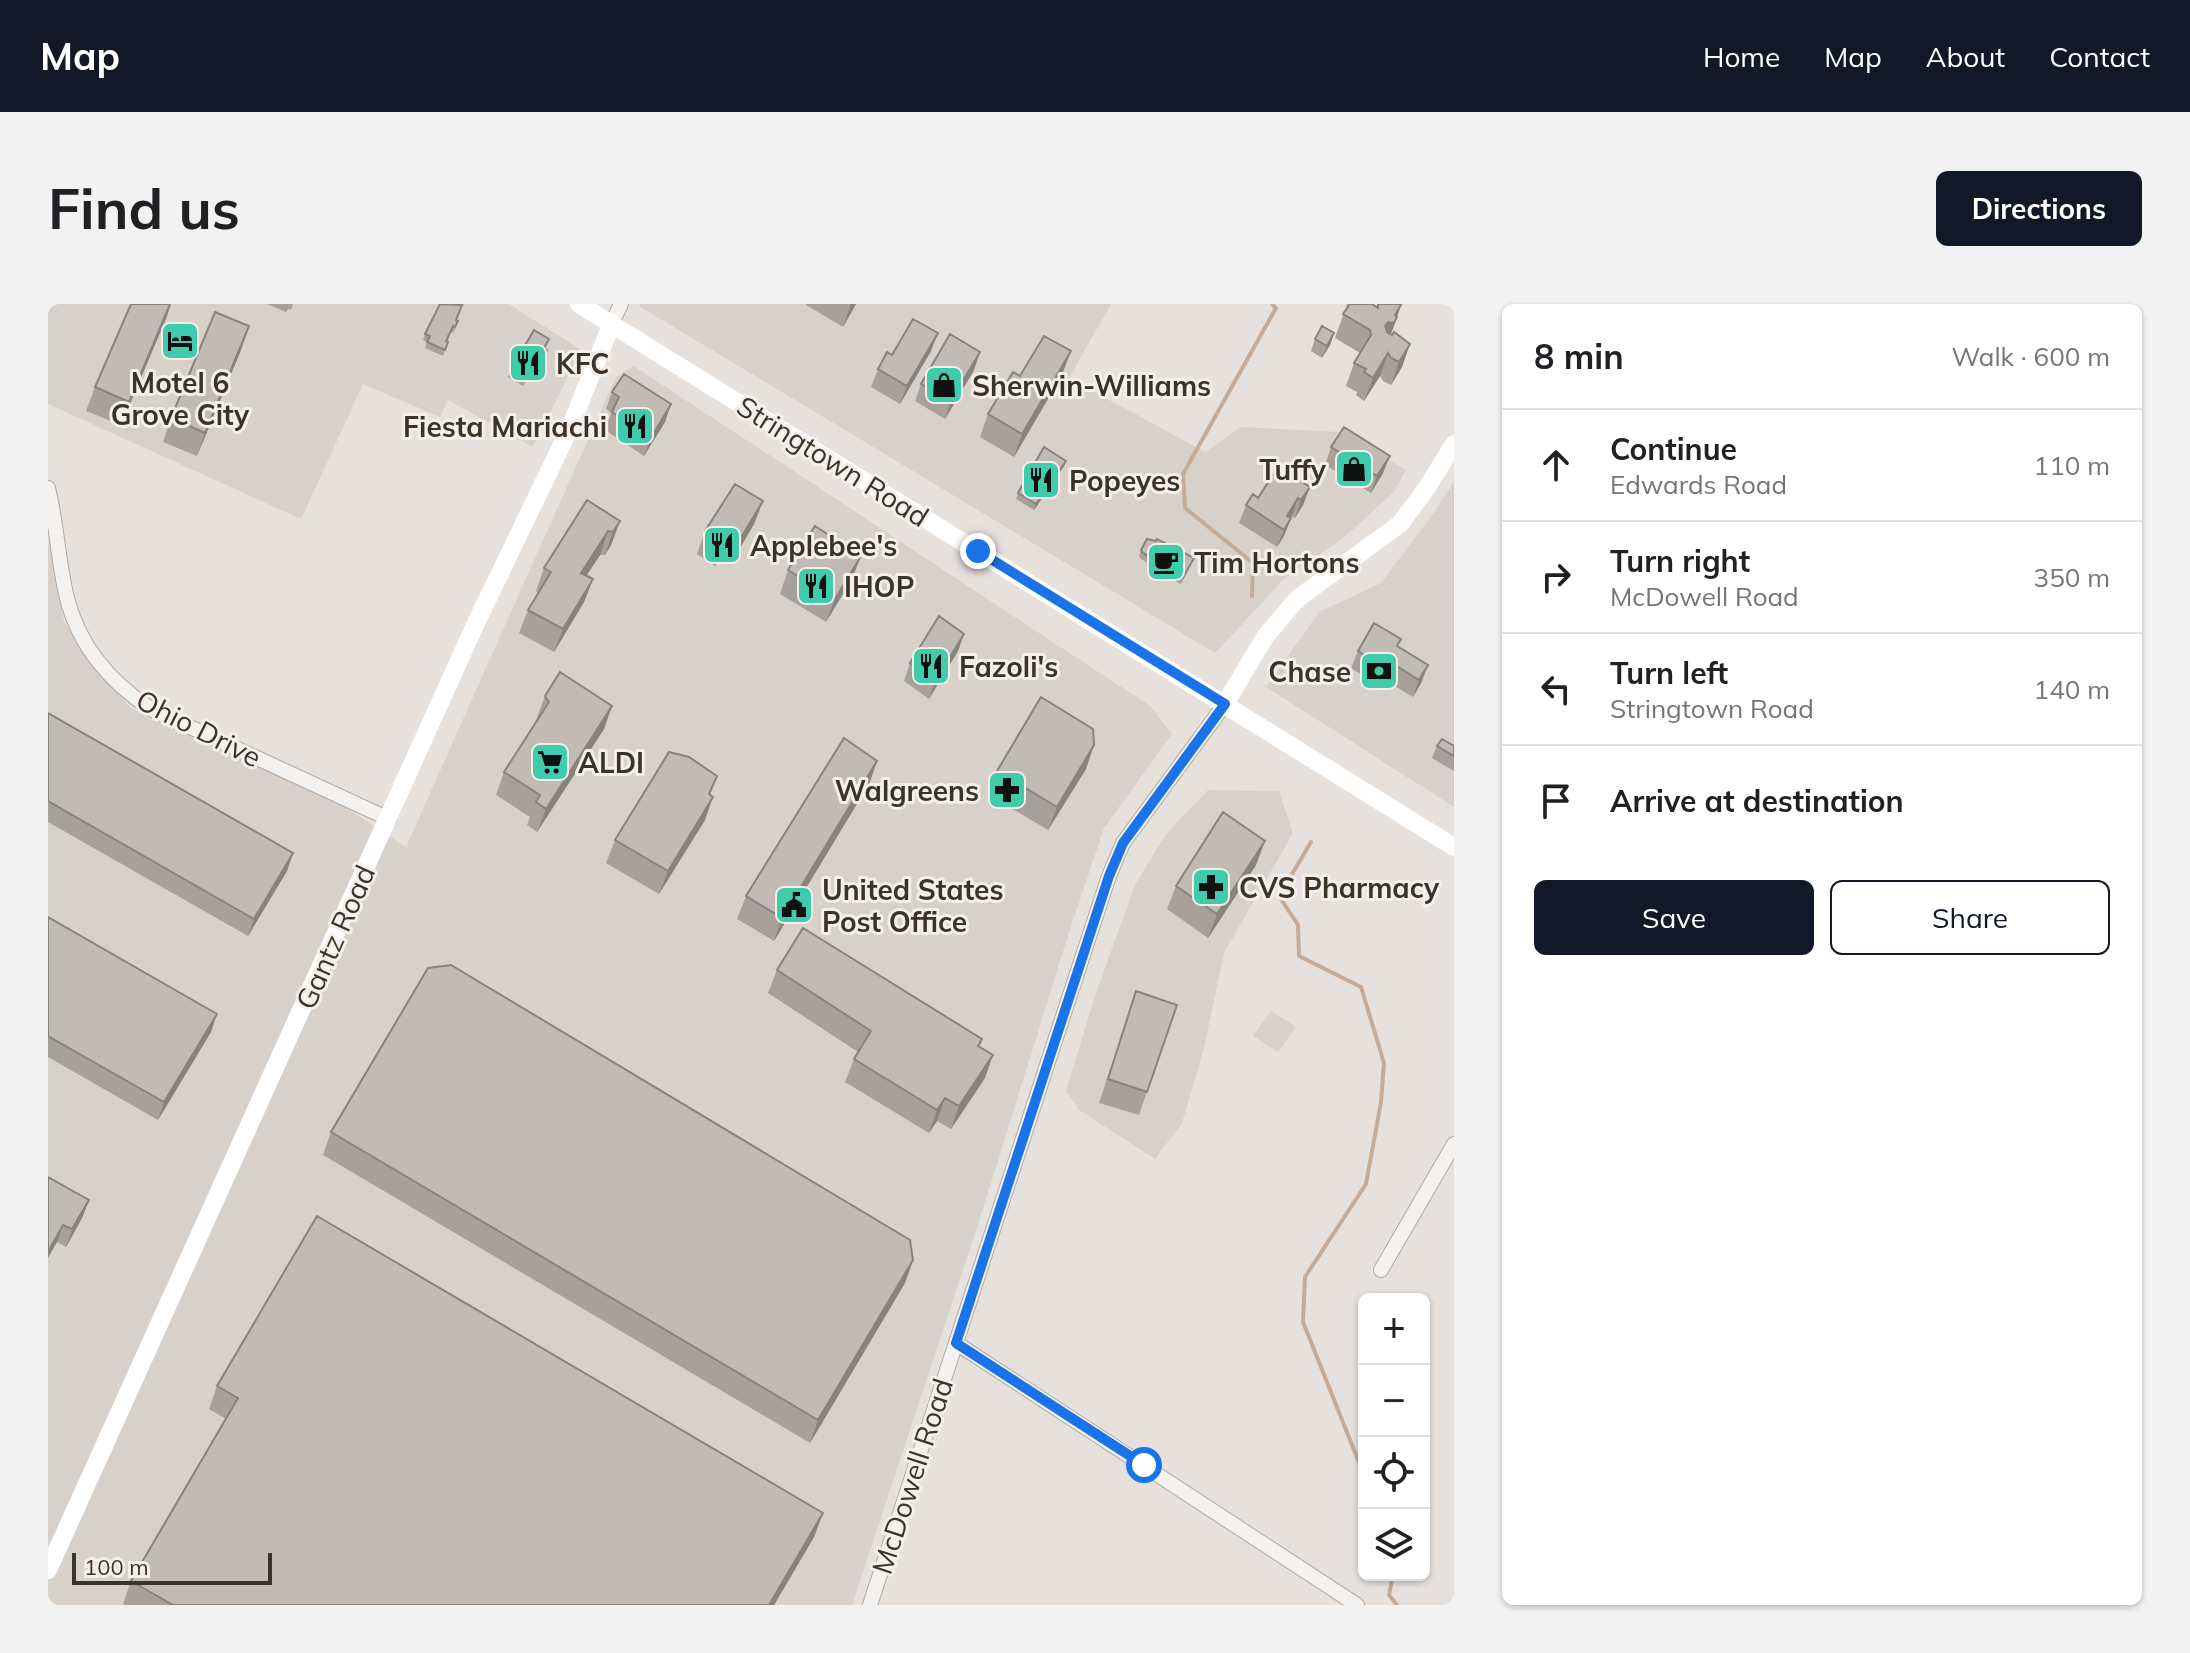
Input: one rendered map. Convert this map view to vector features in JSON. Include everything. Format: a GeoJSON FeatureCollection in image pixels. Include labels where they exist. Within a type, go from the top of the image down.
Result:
{"type":"FeatureCollection","features":[{"type":"Feature","properties":{"kind":"main road","name":"Stringtown Road"},"geometry":{"type":"LineString","coordinates":[[579,304],[1454,847]]}},
{"type":"Feature","properties":{"kind":"main road","name":"Gantz Road"},"geometry":{"type":"LineString","coordinates":[[48,1570],[483,609],[569,430],[612,323]]}},
{"type":"Feature","properties":{"kind":"main road","name":"McDowell Road"},"geometry":{"type":"LineString","coordinates":[[1225,704],[1265,637],[1297,599],[1400,524],[1454,444]]}},
{"type":"Feature","properties":{"kind":"street","name":"Gantz Road"},"geometry":{"type":"LineString","coordinates":[[612,323],[621,304]]}},
{"type":"Feature","properties":{"kind":"street","name":"Ohio Drive"},"geometry":{"type":"LineString","coordinates":[[48,488],[64,584],[73,617],[83,641],[116,683],[151,709],[389,819]]}},
{"type":"Feature","properties":{"kind":"street","name":"McDowell Road"},"geometry":{"type":"LineString","coordinates":[[870,1605],[1114,865],[1123,843],[1225,704]]}},
{"type":"Feature","properties":{"kind":"street"},"geometry":{"type":"LineString","coordinates":[[1381,1270],[1454,1144]]}},
{"type":"Feature","properties":{"kind":"street"},"geometry":{"type":"LineString","coordinates":[[956,1343],[1357,1605]]}},
{"type":"Feature","properties":{"kind":"shaded area"},"geometry":{"type":"Polygon","coordinates":[[[48,304],[509,304],[581,350],[533,447],[448,400],[440,417],[363,384],[301,519],[48,404],[48,304]]]}},
{"type":"Feature","properties":{"kind":"shaded area"},"geometry":{"type":"Polygon","coordinates":[[[640,304],[1111,304],[1069,378],[1205,452],[1241,427],[1338,432],[1406,470],[1394,492],[1342,539],[1284,579],[1215,653],[640,304]]]}},
{"type":"Feature","properties":{"kind":"shaded area"},"geometry":{"type":"Polygon","coordinates":[[[634,366],[1150,706],[1172,734],[1104,828],[852,1605],[48,1605],[48,540],[64,621],[98,672],[130,707],[346,808],[406,847],[616,377],[634,366]]]}},
{"type":"Feature","properties":{"kind":"shaded area"},"geometry":{"type":"Polygon","coordinates":[[[1454,482],[1454,807],[1266,687],[1319,612],[1381,583],[1454,482]]]}},
{"type":"Feature","properties":{"kind":"shaded area"},"geometry":{"type":"Polygon","coordinates":[[[1208,790],[1279,791],[1293,833],[1224,953],[1203,1052],[1182,1123],[1155,1159],[1079,1110],[1066,1091],[1095,996],[1135,885],[1166,834],[1208,790]]]}},
{"type":"Feature","properties":{"kind":"shaded area"},"geometry":{"type":"Polygon","coordinates":[[[1271,1011],[1296,1027],[1278,1052],[1253,1036],[1271,1011]]]}},
{"type":"Feature","properties":{"kind":"building"},"geometry":{"type":"Polygon","coordinates":[[[131,304],[170,304],[129,402],[95,387],[131,304]]]}},
{"type":"Feature","properties":{"kind":"building"},"geometry":{"type":"Polygon","coordinates":[[[440,304],[462,305],[445,350],[427,342],[430,336],[425,334],[440,304]]]}},
{"type":"Feature","properties":{"kind":"building"},"geometry":{"type":"Polygon","coordinates":[[[1350,304],[1372,304],[1378,308],[1378,304],[1401,305],[1394,323],[1388,322],[1385,326],[1387,332],[1392,335],[1394,332],[1410,344],[1399,362],[1388,353],[1373,378],[1364,372],[1366,369],[1354,363],[1371,335],[1370,330],[1343,314],[1350,304]]]}},
{"type":"Feature","properties":{"kind":"building"},"geometry":{"type":"Polygon","coordinates":[[[215,312],[249,326],[205,433],[171,418],[215,312]]]}},
{"type":"Feature","properties":{"kind":"building"},"geometry":{"type":"Polygon","coordinates":[[[913,319],[938,333],[907,386],[878,369],[887,352],[892,355],[913,319]]]}},
{"type":"Feature","properties":{"kind":"building"},"geometry":{"type":"Polygon","coordinates":[[[1322,326],[1334,333],[1327,346],[1315,339],[1322,326]]]}},
{"type":"Feature","properties":{"kind":"building","name":"KFC"},"geometry":{"type":"Polygon","coordinates":[[[534,330],[549,339],[538,366],[535,364],[525,380],[510,371],[534,330]]]}},
{"type":"Feature","properties":{"kind":"building","name":"Sherwin-Williams"},"geometry":{"type":"Polygon","coordinates":[[[950,334],[980,352],[951,401],[921,384],[950,334]]]}},
{"type":"Feature","properties":{"kind":"building"},"geometry":{"type":"Polygon","coordinates":[[[1044,336],[1071,351],[1022,434],[988,414],[1013,372],[1020,376],[1044,336]]]}},
{"type":"Feature","properties":{"kind":"building"},"geometry":{"type":"Polygon","coordinates":[[[624,374],[671,404],[651,438],[612,412],[619,397],[612,392],[624,374]]]}},
{"type":"Feature","properties":{"kind":"building"},"geometry":{"type":"Polygon","coordinates":[[[1344,427],[1390,456],[1377,476],[1331,447],[1344,427]]]}},
{"type":"Feature","properties":{"kind":"building","name":"Popeyes"},"geometry":{"type":"Polygon","coordinates":[[[1044,447],[1066,461],[1036,504],[1018,493],[1044,447]]]}},
{"type":"Feature","properties":{"kind":"building"},"geometry":{"type":"Polygon","coordinates":[[[1278,467],[1310,487],[1301,500],[1298,498],[1287,516],[1291,518],[1284,530],[1246,505],[1253,494],[1258,498],[1278,467]]]}},
{"type":"Feature","properties":{"kind":"building"},"geometry":{"type":"Polygon","coordinates":[[[735,484],[763,501],[742,536],[731,531],[724,543],[705,531],[735,484]]]}},
{"type":"Feature","properties":{"kind":"building"},"geometry":{"type":"Polygon","coordinates":[[[587,500],[620,521],[613,532],[608,531],[581,573],[593,579],[563,629],[528,610],[551,572],[544,568],[587,500]]]}},
{"type":"Feature","properties":{"kind":"building"},"geometry":{"type":"Polygon","coordinates":[[[815,526],[861,556],[835,599],[788,570],[815,526]]]}},
{"type":"Feature","properties":{"kind":"building","name":"Tim Hortons"},"geometry":{"type":"Polygon","coordinates":[[[1147,539],[1157,539],[1194,558],[1183,578],[1143,553],[1141,550],[1147,539]]]}},
{"type":"Feature","properties":{"kind":"building"},"geometry":{"type":"Polygon","coordinates":[[[939,616],[964,634],[935,681],[910,663],[939,616]]]}},
{"type":"Feature","properties":{"kind":"building"},"geometry":{"type":"Polygon","coordinates":[[[1374,623],[1401,639],[1397,646],[1428,665],[1419,680],[1387,660],[1382,667],[1358,651],[1374,623]]]}},
{"type":"Feature","properties":{"kind":"building","name":"ALDI"},"geometry":{"type":"Polygon","coordinates":[[[560,672],[612,706],[546,809],[536,802],[540,795],[504,772],[549,702],[545,696],[560,672]]]}},
{"type":"Feature","properties":{"kind":"building","name":"Walgreens"},"geometry":{"type":"Polygon","coordinates":[[[1041,697],[1093,729],[1094,745],[1057,807],[997,771],[1041,697]]]}},
{"type":"Feature","properties":{"kind":"building"},"geometry":{"type":"Polygon","coordinates":[[[48,713],[293,853],[254,919],[48,801],[48,713]]]}},
{"type":"Feature","properties":{"kind":"building"},"geometry":{"type":"Polygon","coordinates":[[[844,738],[877,761],[782,918],[746,896],[844,738]]]}},
{"type":"Feature","properties":{"kind":"building"},"geometry":{"type":"Polygon","coordinates":[[[1442,739],[1454,746],[1454,756],[1437,746],[1442,739]]]}},
{"type":"Feature","properties":{"kind":"building"},"geometry":{"type":"Polygon","coordinates":[[[669,752],[689,757],[717,776],[709,794],[713,797],[668,871],[615,840],[669,752]]]}},
{"type":"Feature","properties":{"kind":"building","name":"CVS Pharmacy"},"geometry":{"type":"Polygon","coordinates":[[[1223,812],[1265,841],[1217,914],[1176,886],[1223,812]]]}},
{"type":"Feature","properties":{"kind":"building"},"geometry":{"type":"Polygon","coordinates":[[[48,917],[217,1014],[164,1102],[48,1036],[48,917]]]}},
{"type":"Feature","properties":{"kind":"building"},"geometry":{"type":"Polygon","coordinates":[[[803,928],[982,1039],[978,1046],[993,1055],[959,1106],[945,1098],[937,1110],[854,1059],[871,1031],[777,970],[803,928]]]}},
{"type":"Feature","properties":{"kind":"building"},"geometry":{"type":"Polygon","coordinates":[[[451,965],[910,1240],[913,1260],[818,1420],[331,1132],[428,968],[451,965]]]}},
{"type":"Feature","properties":{"kind":"building"},"geometry":{"type":"Polygon","coordinates":[[[1136,991],[1177,1005],[1147,1092],[1108,1079],[1136,991]]]}},
{"type":"Feature","properties":{"kind":"building"},"geometry":{"type":"Polygon","coordinates":[[[48,1177],[89,1200],[72,1229],[63,1225],[48,1252],[48,1177]]]}},
{"type":"Feature","properties":{"kind":"building"},"geometry":{"type":"Polygon","coordinates":[[[317,1216],[823,1513],[769,1605],[173,1605],[131,1581],[238,1398],[217,1386],[317,1216]]]}},
{"type":"Feature","properties":{"kind":"waterway"},"geometry":{"type":"LineString","coordinates":[[1252,596],[1253,563],[1185,508],[1183,474],[1276,308],[1272,304]]}},
{"type":"Feature","properties":{"kind":"waterway"},"geometry":{"type":"LineString","coordinates":[[1311,842],[1279,896],[1298,925],[1299,956],[1361,987],[1384,1063],[1381,1102],[1366,1184],[1305,1277],[1303,1322],[1358,1460]]}},
{"type":"Feature","properties":{"kind":"waterway"},"geometry":{"type":"LineString","coordinates":[[1392,1581],[1389,1595],[1397,1605]]}},
{"type":"Feature","properties":{"kind":"place","name":"Motel 6 Grove City"},"geometry":{"type":"Point","coordinates":[180,341]}},
{"type":"Feature","properties":{"kind":"place","name":"KFC"},"geometry":{"type":"Point","coordinates":[528,363]}},
{"type":"Feature","properties":{"kind":"place","name":"Sherwin-Williams"},"geometry":{"type":"Point","coordinates":[944,385]}},
{"type":"Feature","properties":{"kind":"place","name":"Fiesta Mariachi"},"geometry":{"type":"Point","coordinates":[635,426]}},
{"type":"Feature","properties":{"kind":"place","name":"Tuffy"},"geometry":{"type":"Point","coordinates":[1354,469]}},
{"type":"Feature","properties":{"kind":"place","name":"Popeyes"},"geometry":{"type":"Point","coordinates":[1041,480]}},
{"type":"Feature","properties":{"kind":"place","name":"Applebee's"},"geometry":{"type":"Point","coordinates":[722,545]}},
{"type":"Feature","properties":{"kind":"place","name":"Tim Hortons"},"geometry":{"type":"Point","coordinates":[1166,562]}},
{"type":"Feature","properties":{"kind":"place","name":"IHOP"},"geometry":{"type":"Point","coordinates":[816,586]}},
{"type":"Feature","properties":{"kind":"place","name":"Fazoli's"},"geometry":{"type":"Point","coordinates":[931,666]}},
{"type":"Feature","properties":{"kind":"place","name":"Chase"},"geometry":{"type":"Point","coordinates":[1379,671]}},
{"type":"Feature","properties":{"kind":"place","name":"ALDI"},"geometry":{"type":"Point","coordinates":[550,762]}},
{"type":"Feature","properties":{"kind":"place","name":"Walgreens"},"geometry":{"type":"Point","coordinates":[1007,790]}},
{"type":"Feature","properties":{"kind":"place","name":"CVS Pharmacy"},"geometry":{"type":"Point","coordinates":[1211,887]}},
{"type":"Feature","properties":{"kind":"place","name":"United States Post Office"},"geometry":{"type":"Point","coordinates":[794,905]}},
{"type":"Feature","properties":{"kind":"route"},"geometry":{"type":"LineString","coordinates":[[978,551],[1225,704],[1123,843],[1109,876],[956,1343],[1144,1465]]}}]}
